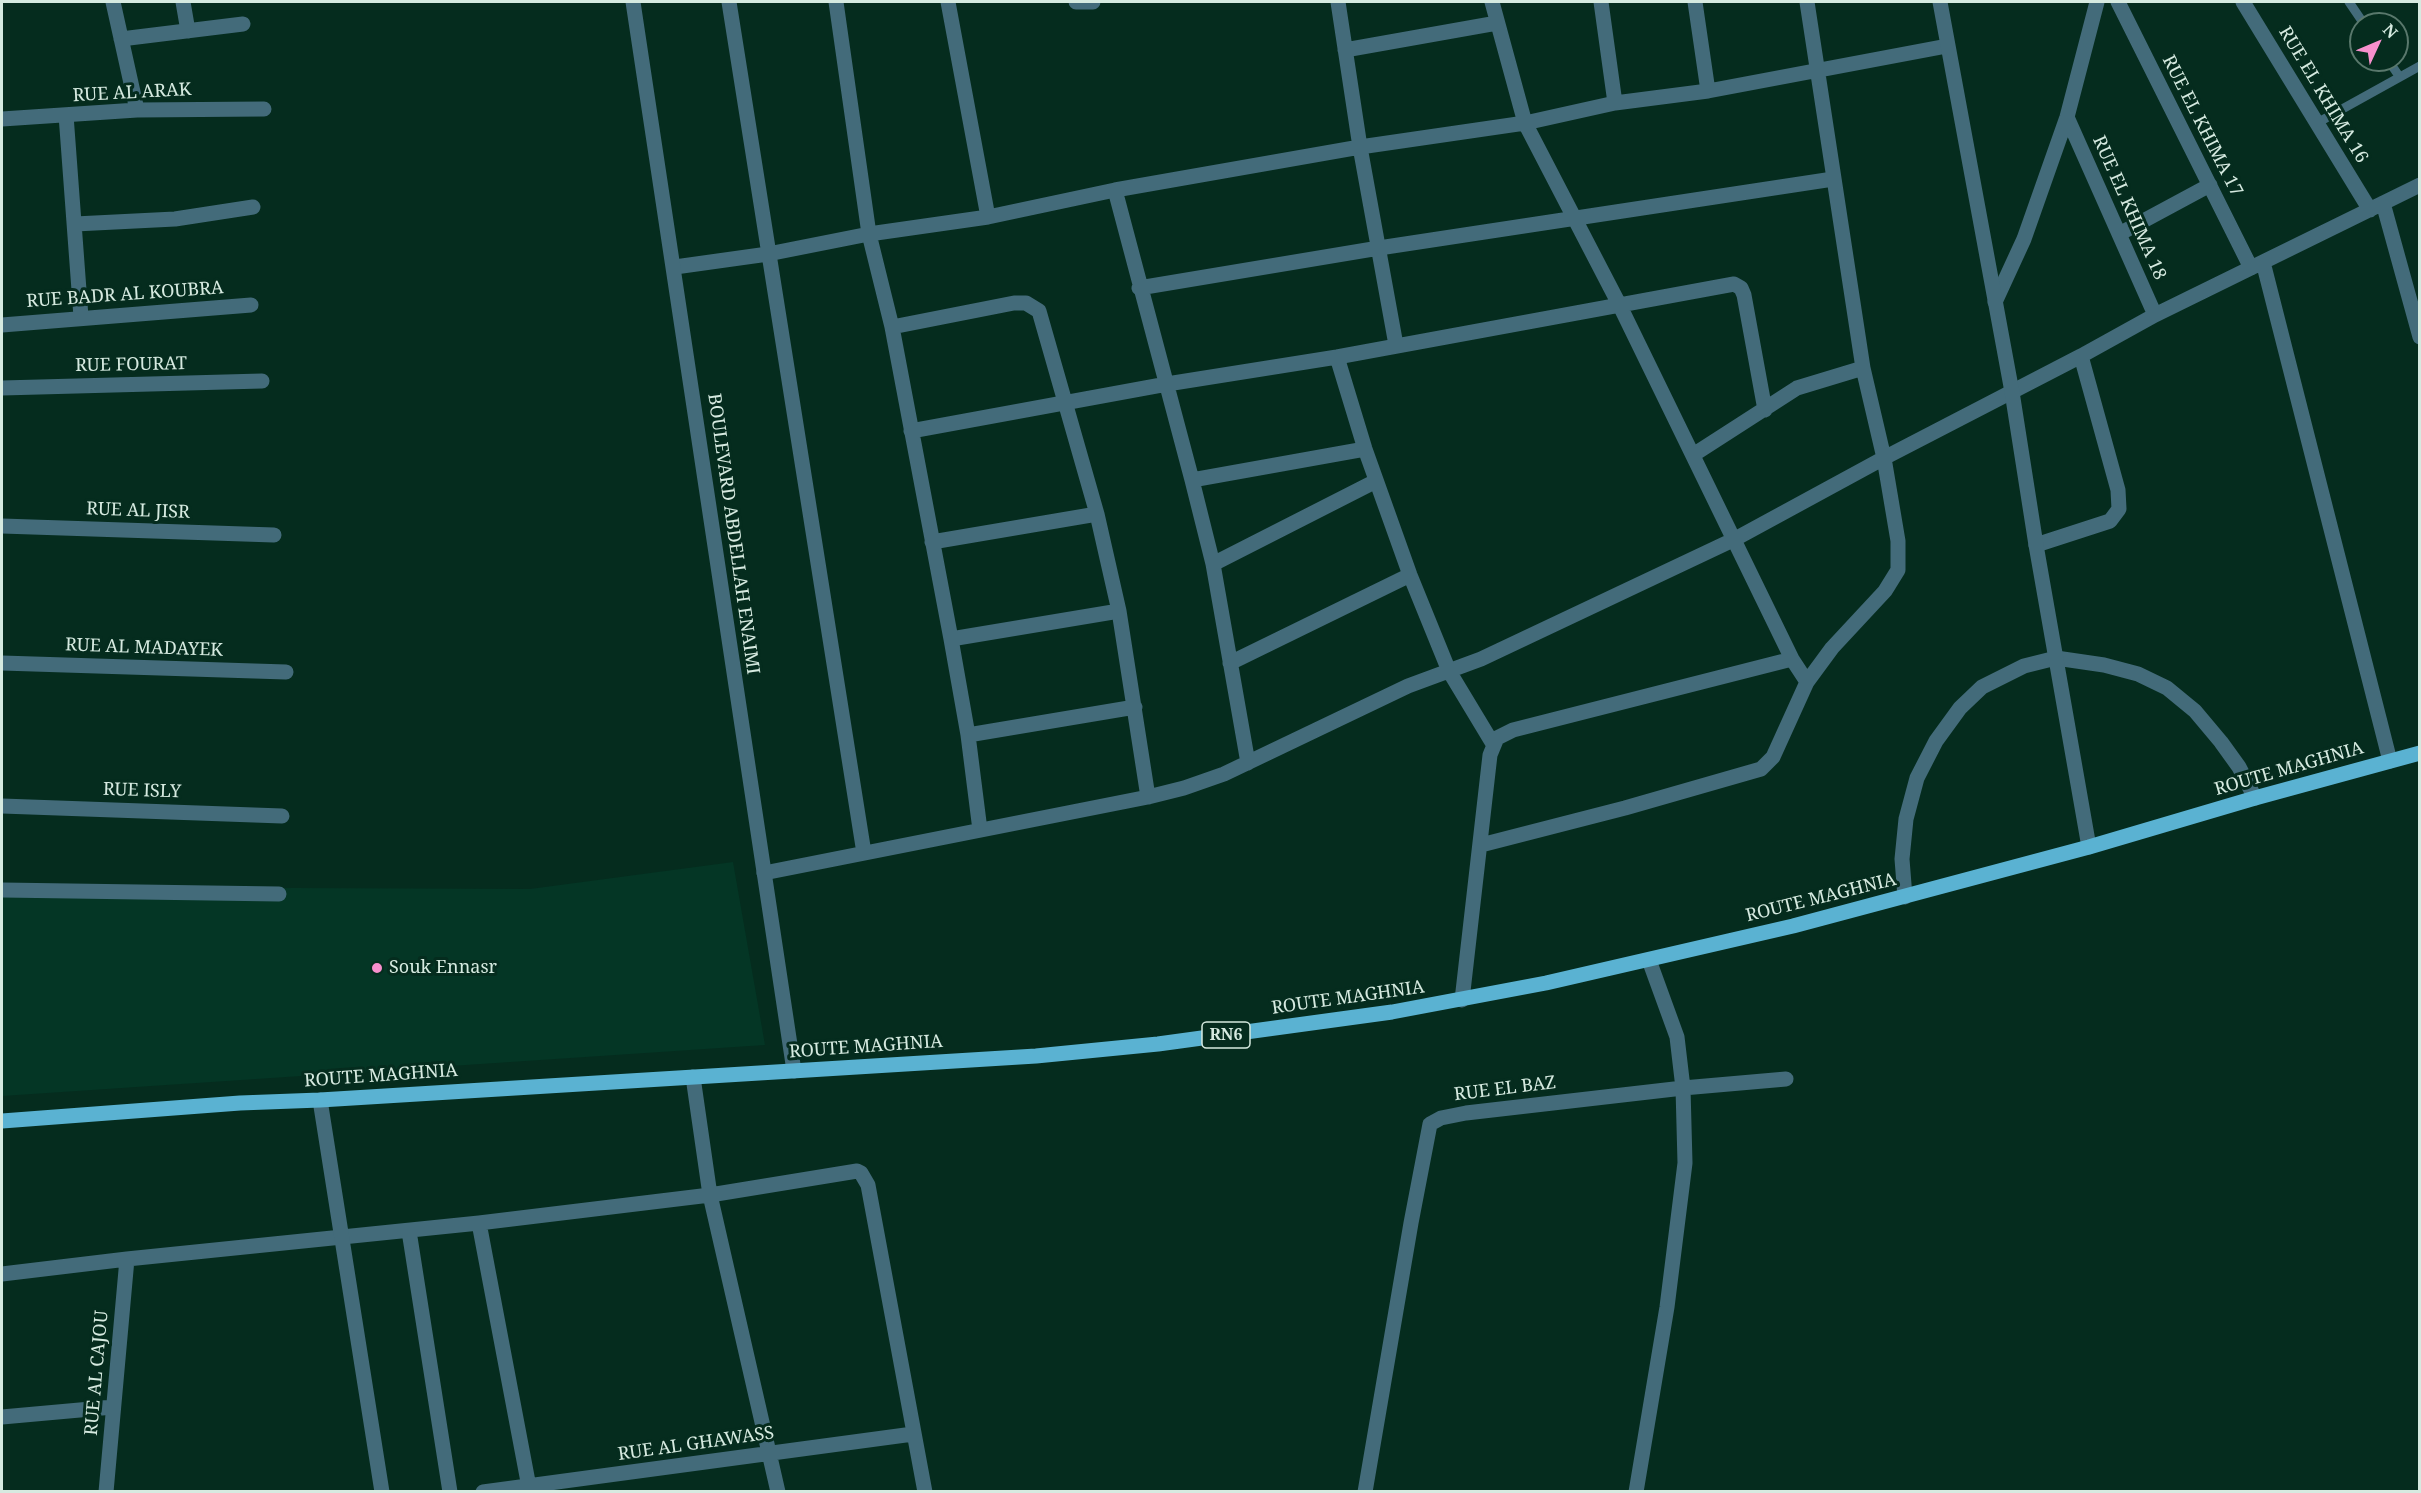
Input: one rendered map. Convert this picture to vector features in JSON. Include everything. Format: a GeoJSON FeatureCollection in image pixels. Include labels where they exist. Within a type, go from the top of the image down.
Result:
{"type":"FeatureCollection","features":[{"type":"Feature","properties":{"kind":"main road","name":"ROUTE MAGHNIA"},"geometry":{"type":"LineString","coordinates":[[2,1121],[240,1103],[1036,1056],[1158,1044],[1381,1014],[1462,1000],[1648,960],[1905,897],[2420,753]]}},
{"type":"Feature","properties":{"kind":"street"},"geometry":{"type":"LineString","coordinates":[[113,2],[137,110]]}},
{"type":"Feature","properties":{"kind":"street"},"geometry":{"type":"LineString","coordinates":[[183,2],[188,31]]}},
{"type":"Feature","properties":{"kind":"street","name":"BOULEVARD ABDELLAH ENAIMI"},"geometry":{"type":"LineString","coordinates":[[633,2],[675,267],[735,689],[794,1071]]}},
{"type":"Feature","properties":{"kind":"street"},"geometry":{"type":"LineString","coordinates":[[729,2],[864,853]]}},
{"type":"Feature","properties":{"kind":"street"},"geometry":{"type":"LineString","coordinates":[[836,2],[869,234],[892,327],[951,639],[968,735],[980,830]]}},
{"type":"Feature","properties":{"kind":"street"},"geometry":{"type":"LineString","coordinates":[[948,2],[988,217]]}},
{"type":"Feature","properties":{"kind":"street"},"geometry":{"type":"LineString","coordinates":[[1076,2],[1094,2]]}},
{"type":"Feature","properties":{"kind":"street"},"geometry":{"type":"LineString","coordinates":[[1338,2],[1360,147],[1396,345]]}},
{"type":"Feature","properties":{"kind":"street"},"geometry":{"type":"LineString","coordinates":[[1492,2],[1525,123],[1620,306],[1792,659],[1807,682]]}},
{"type":"Feature","properties":{"kind":"street"},"geometry":{"type":"LineString","coordinates":[[1601,2],[1615,104]]}},
{"type":"Feature","properties":{"kind":"street"},"geometry":{"type":"LineString","coordinates":[[1695,2],[1708,91]]}},
{"type":"Feature","properties":{"kind":"street"},"geometry":{"type":"LineString","coordinates":[[1481,845],[1636,805],[1761,769],[1773,757],[1807,682],[1839,640],[1889,585],[1898,570],[1898,541],[1884,458],[1863,368],[1807,2]]}},
{"type":"Feature","properties":{"kind":"street"},"geometry":{"type":"LineString","coordinates":[[1940,2],[2012,392],[2089,847]]}},
{"type":"Feature","properties":{"kind":"street"},"geometry":{"type":"LineString","coordinates":[[1995,302],[2024,239],[2067,117],[2097,2]]}},
{"type":"Feature","properties":{"kind":"street","name":"RUE EL KHIMA 17"},"geometry":{"type":"LineString","coordinates":[[2118,2],[2210,185],[2257,265],[2390,761]]}},
{"type":"Feature","properties":{"kind":"street","name":"RUE EL KHIMA 16"},"geometry":{"type":"LineString","coordinates":[[2243,2],[2317,123],[2376,206],[2420,337]]}},
{"type":"Feature","properties":{"kind":"street"},"geometry":{"type":"LineString","coordinates":[[1346,50],[1497,23]]}},
{"type":"Feature","properties":{"kind":"street"},"geometry":{"type":"LineString","coordinates":[[121,39],[243,24]]}},
{"type":"Feature","properties":{"kind":"street"},"geometry":{"type":"LineString","coordinates":[[675,267],[768,254],[869,234],[988,217],[1115,190],[1360,147],[1525,123],[1615,104],[1708,91],[1947,46]]}},
{"type":"Feature","properties":{"kind":"street","name":"RUE AL ARAK"},"geometry":{"type":"LineString","coordinates":[[2,119],[137,110],[264,108]]}},
{"type":"Feature","properties":{"kind":"street"},"geometry":{"type":"LineString","coordinates":[[66,115],[81,317]]}},
{"type":"Feature","properties":{"kind":"street","name":"RUE EL KHIMA 18"},"geometry":{"type":"LineString","coordinates":[[2067,117],[2155,315]]}},
{"type":"Feature","properties":{"kind":"street"},"geometry":{"type":"LineString","coordinates":[[1139,288],[1378,248],[1833,179]]}},
{"type":"Feature","properties":{"kind":"street"},"geometry":{"type":"LineString","coordinates":[[2119,234],[2210,185]]}},
{"type":"Feature","properties":{"kind":"street"},"geometry":{"type":"LineString","coordinates":[[764,873],[1148,797],[1184,788],[1248,763],[1398,690],[1533,635],[1735,540],[1884,458],[2155,315],[2420,185]]}},
{"type":"Feature","properties":{"kind":"street"},"geometry":{"type":"LineString","coordinates":[[1115,190],[1213,564],[1248,763]]}},
{"type":"Feature","properties":{"kind":"street"},"geometry":{"type":"LineString","coordinates":[[75,224],[175,219],[253,207]]}},
{"type":"Feature","properties":{"kind":"street"},"geometry":{"type":"LineString","coordinates":[[911,430],[1738,285],[1744,295],[1765,410]]}},
{"type":"Feature","properties":{"kind":"street"},"geometry":{"type":"LineString","coordinates":[[892,327],[1014,303],[1026,303],[1039,311],[1097,514],[1119,611],[1136,706],[1148,797]]}},
{"type":"Feature","properties":{"kind":"street","name":"RUE BADR AL KOUBRA"},"geometry":{"type":"LineString","coordinates":[[2,325],[251,305]]}},
{"type":"Feature","properties":{"kind":"street"},"geometry":{"type":"LineString","coordinates":[[2036,544],[2110,521],[2119,509],[2118,490],[2081,356]]}},
{"type":"Feature","properties":{"kind":"street"},"geometry":{"type":"LineString","coordinates":[[1337,357],[1365,449],[1410,575],[1449,671],[1493,744]]}},
{"type":"Feature","properties":{"kind":"street"},"geometry":{"type":"LineString","coordinates":[[1693,455],[1797,388],[1863,368]]}},
{"type":"Feature","properties":{"kind":"street","name":"RUE FOURAT"},"geometry":{"type":"LineString","coordinates":[[2,388],[262,381]]}},
{"type":"Feature","properties":{"kind":"street"},"geometry":{"type":"LineString","coordinates":[[1192,480],[1365,449]]}},
{"type":"Feature","properties":{"kind":"street"},"geometry":{"type":"LineString","coordinates":[[1213,564],[1376,481]]}},
{"type":"Feature","properties":{"kind":"street"},"geometry":{"type":"LineString","coordinates":[[932,542],[1097,514]]}},
{"type":"Feature","properties":{"kind":"street","name":"RUE AL JISR"},"geometry":{"type":"LineString","coordinates":[[2,526],[274,535]]}},
{"type":"Feature","properties":{"kind":"street"},"geometry":{"type":"LineString","coordinates":[[1230,663],[1410,575]]}},
{"type":"Feature","properties":{"kind":"street"},"geometry":{"type":"LineString","coordinates":[[951,639],[1119,611]]}},
{"type":"Feature","properties":{"kind":"street"},"geometry":{"type":"LineString","coordinates":[[1905,897],[1902,859],[1906,819],[1917,778],[1936,741],[1960,708],[1982,687],[2024,666],[2056,658],[2104,665],[2138,674],[2167,688],[2195,711],[2221,742],[2239,767],[2255,798]]}},
{"type":"Feature","properties":{"kind":"street"},"geometry":{"type":"LineString","coordinates":[[1462,1000],[1490,755],[1493,744],[1502,734],[1792,659]]}},
{"type":"Feature","properties":{"kind":"street","name":"RUE AL MADAYEK"},"geometry":{"type":"LineString","coordinates":[[2,663],[286,672]]}},
{"type":"Feature","properties":{"kind":"street"},"geometry":{"type":"LineString","coordinates":[[968,735],[1136,706]]}},
{"type":"Feature","properties":{"kind":"street","name":"RUE ISLY"},"geometry":{"type":"LineString","coordinates":[[2,806],[282,816]]}},
{"type":"Feature","properties":{"kind":"street"},"geometry":{"type":"LineString","coordinates":[[2,890],[279,894]]}},
{"type":"Feature","properties":{"kind":"street"},"geometry":{"type":"LineString","coordinates":[[1636,1491],[1668,1307],[1685,1163],[1683,1088],[1677,1038],[1648,960]]}},
{"type":"Feature","properties":{"kind":"street"},"geometry":{"type":"LineString","coordinates":[[693,1077],[710,1195],[778,1491]]}},
{"type":"Feature","properties":{"kind":"street"},"geometry":{"type":"LineString","coordinates":[[1683,1088],[1786,1079]]}},
{"type":"Feature","properties":{"kind":"street","name":"RUE EL BAZ"},"geometry":{"type":"LineString","coordinates":[[1365,1491],[1430,1124],[1441,1118],[1466,1113],[1683,1088]]}},
{"type":"Feature","properties":{"kind":"street"},"geometry":{"type":"LineString","coordinates":[[320,1100],[382,1491]]}},
{"type":"Feature","properties":{"kind":"street"},"geometry":{"type":"LineString","coordinates":[[2,1274],[409,1231],[710,1195],[850,1170],[861,1173],[868,1185],[925,1491]]}},
{"type":"Feature","properties":{"kind":"street"},"geometry":{"type":"LineString","coordinates":[[479,1223],[529,1486]]}},
{"type":"Feature","properties":{"kind":"street"},"geometry":{"type":"LineString","coordinates":[[409,1231],[450,1491]]}},
{"type":"Feature","properties":{"kind":"street","name":"RUE AL CAJOU"},"geometry":{"type":"LineString","coordinates":[[106,1491],[127,1259]]}},
{"type":"Feature","properties":{"kind":"street"},"geometry":{"type":"LineString","coordinates":[[2,1417],[113,1407]]}},
{"type":"Feature","properties":{"kind":"street","name":"RUE AL GHAWASS"},"geometry":{"type":"LineString","coordinates":[[483,1491],[913,1434]]}},
{"type":"Feature","properties":{"kind":"lane"},"geometry":{"type":"LineString","coordinates":[[2317,123],[2420,66]]}},
{"type":"Feature","properties":{"kind":"lane"},"geometry":{"type":"LineString","coordinates":[[2396,72],[2399,76]]}},
{"type":"Feature","properties":{"kind":"shaded area","name":"Souk Ennasr"},"geometry":{"type":"Polygon","coordinates":[[[733,862],[765,1045],[2,1096],[2,891],[294,888],[530,889],[733,862]]]}},
{"type":"Feature","properties":{"kind":"place","name":"Souk Ennasr"},"geometry":{"type":"Point","coordinates":[377,968]}}]}
